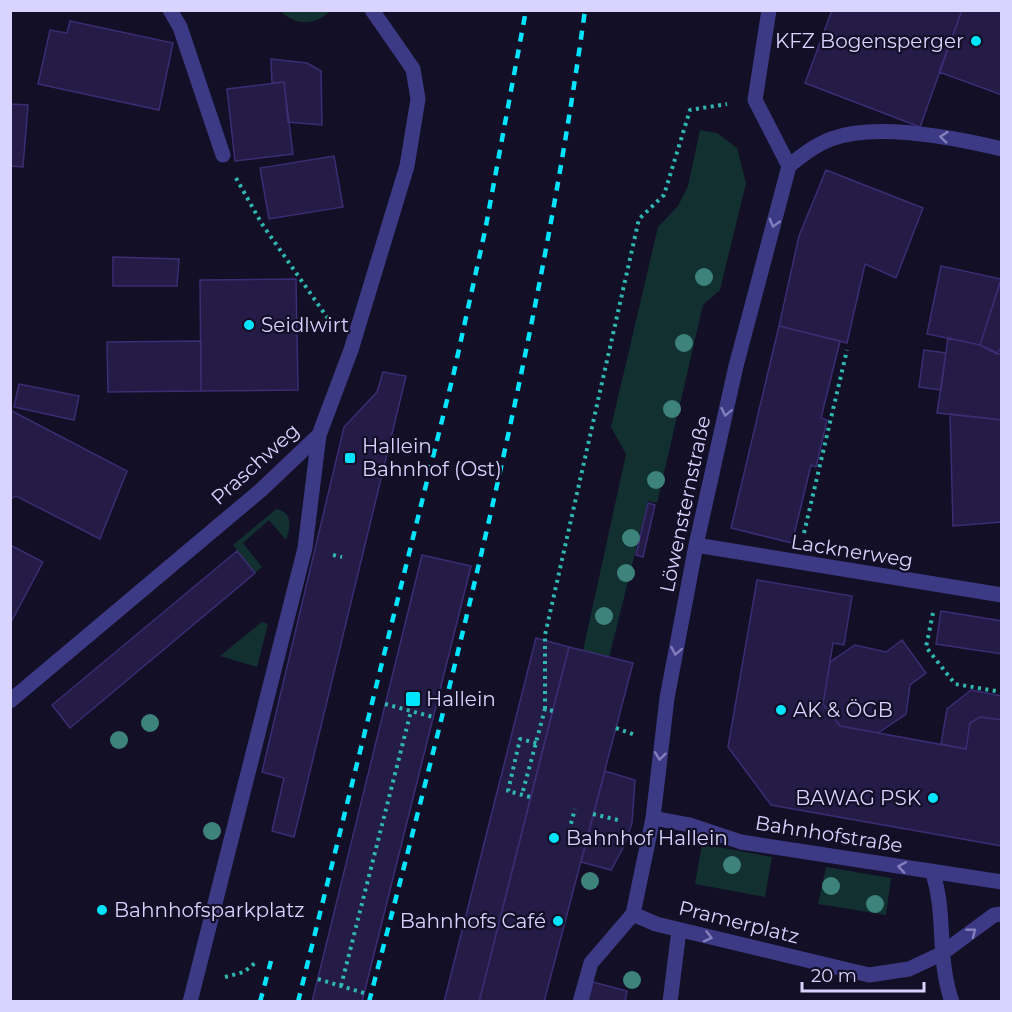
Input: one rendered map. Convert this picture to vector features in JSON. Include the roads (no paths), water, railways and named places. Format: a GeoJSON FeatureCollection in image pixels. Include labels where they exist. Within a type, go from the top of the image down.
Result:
{"type":"FeatureCollection","features":[{"type":"Feature","properties":{"kind":"street"},"geometry":{"type":"LineString","coordinates":[[170,10],[180,27],[223,155]]}},
{"type":"Feature","properties":{"kind":"street","name":"Praschweg"},"geometry":{"type":"LineString","coordinates":[[10,700],[261,490],[319,435],[351,350],[406,166],[418,99],[413,69],[372,10]]}},
{"type":"Feature","properties":{"kind":"street"},"geometry":{"type":"LineString","coordinates":[[769,10],[755,100],[789,166],[808,149],[832,138],[859,133],[959,138],[1002,149]]}},
{"type":"Feature","properties":{"kind":"street","name":"Löwensternstraße"},"geometry":{"type":"LineString","coordinates":[[580,1002],[591,963],[633,914],[653,818],[667,698],[696,545],[736,366],[789,166]]}},
{"type":"Feature","properties":{"kind":"street"},"geometry":{"type":"LineString","coordinates":[[190,1002],[305,548],[319,435]]}},
{"type":"Feature","properties":{"kind":"street","name":"Lacknerweg"},"geometry":{"type":"LineString","coordinates":[[696,545],[1002,596]]}},
{"type":"Feature","properties":{"kind":"street","name":"Bahnhofstraße"},"geometry":{"type":"LineString","coordinates":[[653,818],[690,825],[741,842],[1002,882]]}},
{"type":"Feature","properties":{"kind":"street"},"geometry":{"type":"LineString","coordinates":[[932,871],[940,894],[941,954],[952,1002]]}},
{"type":"Feature","properties":{"kind":"street","name":"Pramerplatz"},"geometry":{"type":"LineString","coordinates":[[633,914],[656,924],[679,930],[869,975],[909,969],[941,954],[994,915],[1002,914]]}},
{"type":"Feature","properties":{"kind":"street"},"geometry":{"type":"LineString","coordinates":[[670,1002],[679,930]]}},
{"type":"Feature","properties":{"kind":"railway"},"geometry":{"type":"LineString","coordinates":[[298,1002],[454,372],[485,231],[526,10]]}},
{"type":"Feature","properties":{"kind":"railway"},"geometry":{"type":"LineString","coordinates":[[369,1002],[463,633],[492,509],[544,260],[585,10]]}},
{"type":"Feature","properties":{"kind":"railway"},"geometry":{"type":"LineString","coordinates":[[260,1002],[271,961]]}},
{"type":"Feature","properties":{"kind":"place","name":"KFZ Bogensperger"},"geometry":{"type":"Point","coordinates":[976,41]}},
{"type":"Feature","properties":{"kind":"place","name":"Seidlwirt"},"geometry":{"type":"Point","coordinates":[249,325]}},
{"type":"Feature","properties":{"kind":"place","name":"Hallein Bahnhof (Ost)"},"geometry":{"type":"Point","coordinates":[350,458]}},
{"type":"Feature","properties":{"kind":"place","name":"Hallein"},"geometry":{"type":"Point","coordinates":[413,699]}},
{"type":"Feature","properties":{"kind":"place","name":"AK & ÖGB"},"geometry":{"type":"Point","coordinates":[781,710]}},
{"type":"Feature","properties":{"kind":"place","name":"BAWAG PSK"},"geometry":{"type":"Point","coordinates":[933,798]}},
{"type":"Feature","properties":{"kind":"place","name":"Bahnhof Hallein"},"geometry":{"type":"Point","coordinates":[554,838]}},
{"type":"Feature","properties":{"kind":"place","name":"Bahnhofsparkplatz"},"geometry":{"type":"Point","coordinates":[102,910]}},
{"type":"Feature","properties":{"kind":"place","name":"Bahnhofs Café"},"geometry":{"type":"Point","coordinates":[558,921]}}]}
